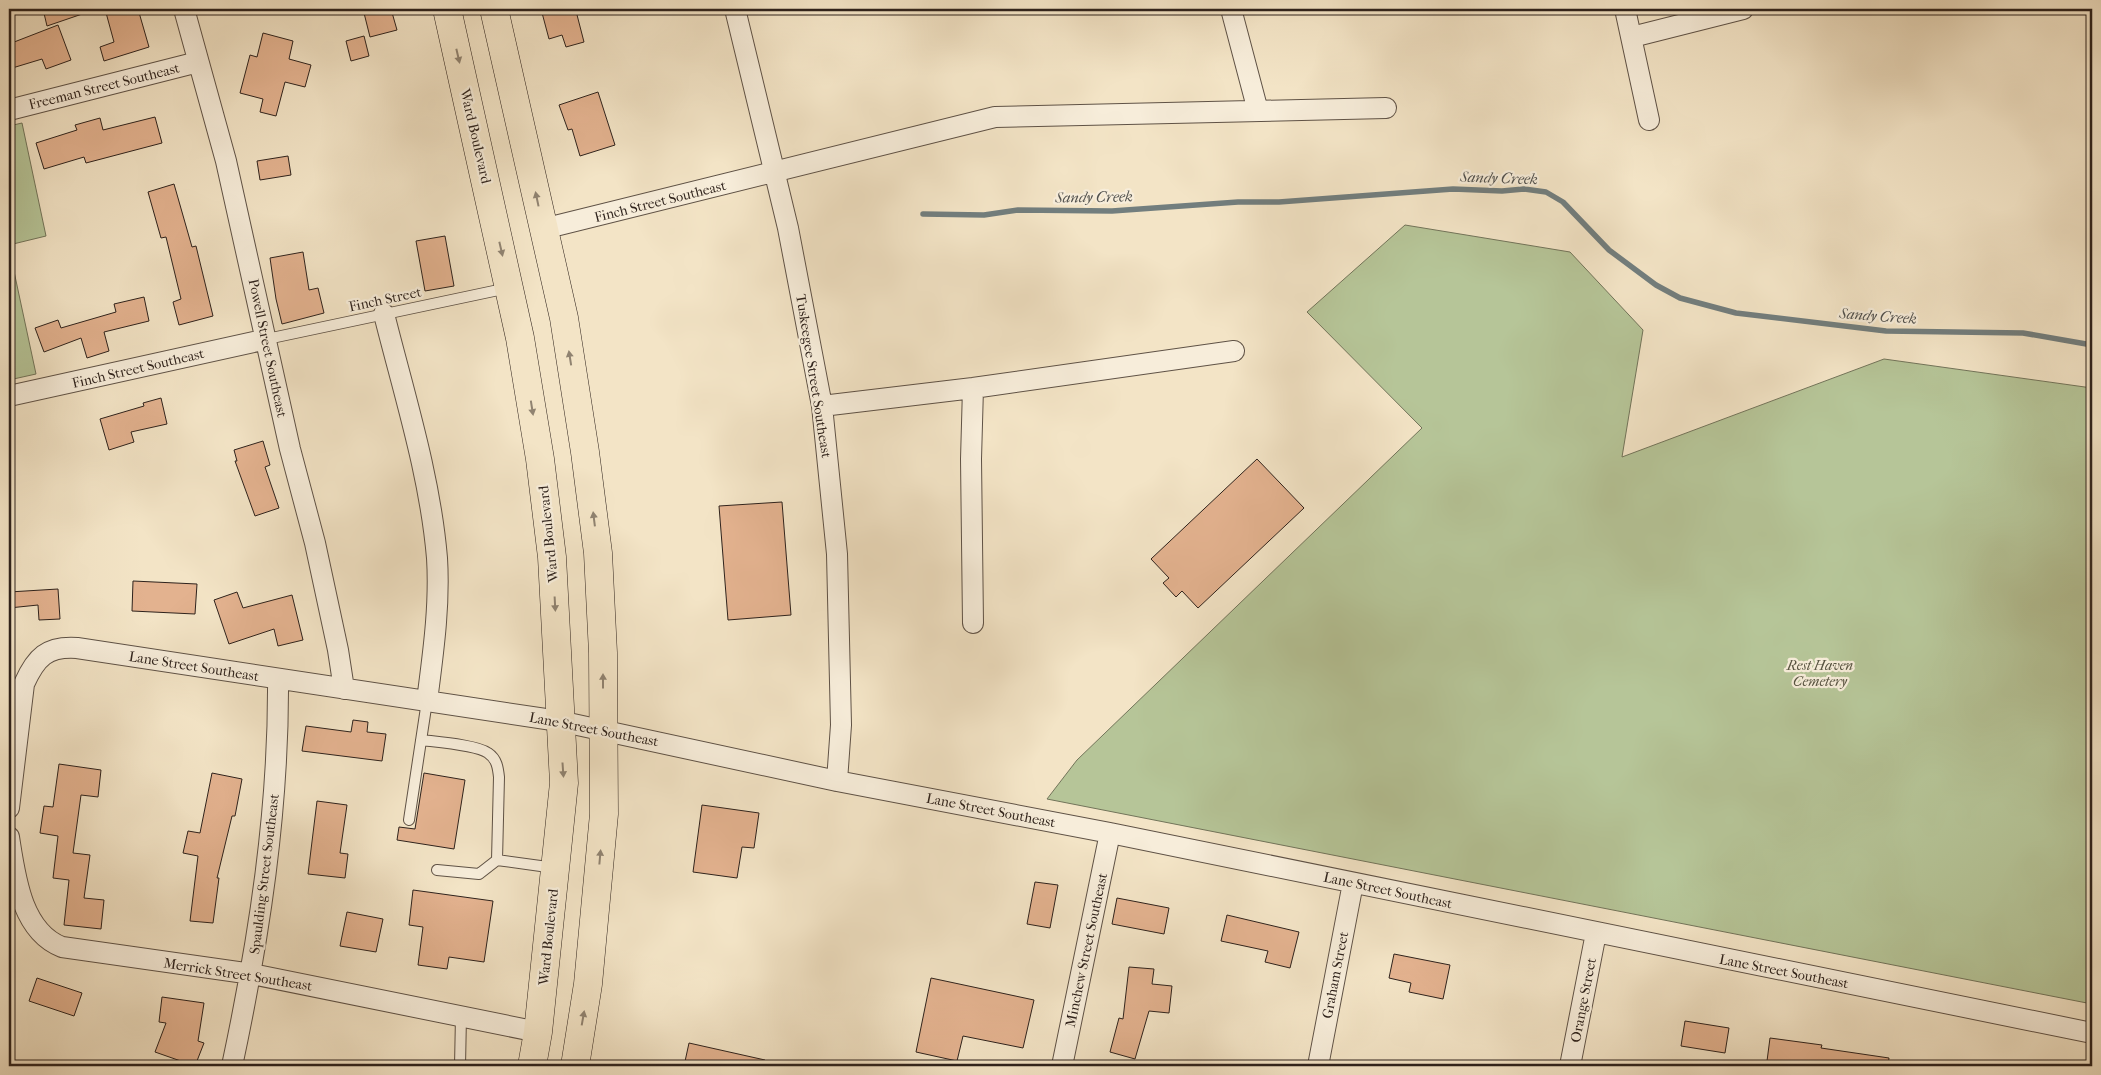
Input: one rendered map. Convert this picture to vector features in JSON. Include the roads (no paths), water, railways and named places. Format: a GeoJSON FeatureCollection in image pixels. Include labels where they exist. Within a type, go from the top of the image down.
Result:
{"type":"FeatureCollection","features":[{"type":"Feature","properties":{"kind":"highway","name":"Ward Boulevard"},"geometry":{"type":"LineString","coordinates":[[447,9],[520,338],[540,459],[552,558],[564,783],[538,1032],[532,1066]]}},
{"type":"Feature","properties":{"kind":"highway"},"geometry":{"type":"LineString","coordinates":[[494,9],[564,318],[585,452],[598,553],[603,653],[603,824],[588,984],[575,1066]]}},
{"type":"Feature","properties":{"kind":"street","name":"Powell Street Southeast"},"geometry":{"type":"LineString","coordinates":[[184,9],[226,161],[290,448],[315,543],[338,650],[344,689]]}},
{"type":"Feature","properties":{"kind":"street","name":"Tuskeegee Street Southeast"},"geometry":{"type":"LineString","coordinates":[[735,9],[776,172],[822,406],[837,554],[841,725],[837,780]]}},
{"type":"Feature","properties":{"kind":"street"},"geometry":{"type":"LineString","coordinates":[[1231,9],[1258,111]]}},
{"type":"Feature","properties":{"kind":"street"},"geometry":{"type":"LineString","coordinates":[[1626,9],[1650,120]]}},
{"type":"Feature","properties":{"kind":"street"},"geometry":{"type":"LineString","coordinates":[[1632,37],[1743,9]]}},
{"type":"Feature","properties":{"kind":"street","name":"Freeman Street Southeast"},"geometry":{"type":"LineString","coordinates":[[9,110],[198,62]]}},
{"type":"Feature","properties":{"kind":"street","name":"Finch Street Southeast"},"geometry":{"type":"LineString","coordinates":[[543,228],[995,117],[1386,108]]}},
{"type":"Feature","properties":{"kind":"street"},"geometry":{"type":"LineString","coordinates":[[384,314],[431,507],[437,560],[437,623],[427,702]]}},
{"type":"Feature","properties":{"kind":"street","name":"Finch Street Southeast"},"geometry":{"type":"LineString","coordinates":[[9,396],[266,339]]}},
{"type":"Feature","properties":{"kind":"street"},"geometry":{"type":"LineString","coordinates":[[822,406],[973,388],[1234,351]]}},
{"type":"Feature","properties":{"kind":"street"},"geometry":{"type":"LineString","coordinates":[[973,388],[971,459],[973,623]]}},
{"type":"Feature","properties":{"kind":"street","name":"Lane Street Southeast"},"geometry":{"type":"LineString","coordinates":[[9,808],[24,684],[31,667],[45,654],[61,647],[77,648],[278,680],[560,721],[837,780],[1110,833],[2092,1032]]}},
{"type":"Feature","properties":{"kind":"street","name":"Spaulding Street Southeast"},"geometry":{"type":"LineString","coordinates":[[232,1066],[252,974],[273,811],[278,736],[278,680]]}},
{"type":"Feature","properties":{"kind":"street","name":"Minchew Street Southeast"},"geometry":{"type":"LineString","coordinates":[[1062,1066],[1110,833]]}},
{"type":"Feature","properties":{"kind":"street","name":"Merrick Street Southeast"},"geometry":{"type":"LineString","coordinates":[[9,837],[22,901],[33,923],[49,942],[80,950],[252,974],[538,1032]]}},
{"type":"Feature","properties":{"kind":"street","name":"Graham Street"},"geometry":{"type":"LineString","coordinates":[[1318,1066],[1353,883]]}},
{"type":"Feature","properties":{"kind":"street","name":"Orange Street"},"geometry":{"type":"LineString","coordinates":[[1570,1066],[1596,933]]}},
{"type":"Feature","properties":{"kind":"lane","name":"Finch Street"},"geometry":{"type":"LineString","coordinates":[[266,339],[510,288]]}},
{"type":"Feature","properties":{"kind":"lane"},"geometry":{"type":"LineString","coordinates":[[409,820],[427,702]]}},
{"type":"Feature","properties":{"kind":"lane"},"geometry":{"type":"LineString","coordinates":[[421,740],[472,747],[488,752],[498,764],[498,860]]}},
{"type":"Feature","properties":{"kind":"lane"},"geometry":{"type":"LineString","coordinates":[[438,870],[478,874],[498,860],[555,868]]}},
{"type":"Feature","properties":{"kind":"lane"},"geometry":{"type":"LineString","coordinates":[[460,1066],[461,1016]]}},
{"type":"Feature","properties":{"kind":"waterway","name":"Sandy Creek"},"geometry":{"type":"LineString","coordinates":[[923,214],[984,215],[1018,210],[1112,211],[1238,202],[1279,202],[1453,189],[1502,191],[1524,189],[1546,192],[1563,202],[1609,250],[1656,285],[1680,298],[1736,313],[1886,331],[2023,333],[2092,345]]}},
{"type":"Feature","properties":{"kind":"park label","name":"Rest Haven Cemetery"},"geometry":{"type":"Point","coordinates":[1820,674]}}]}
